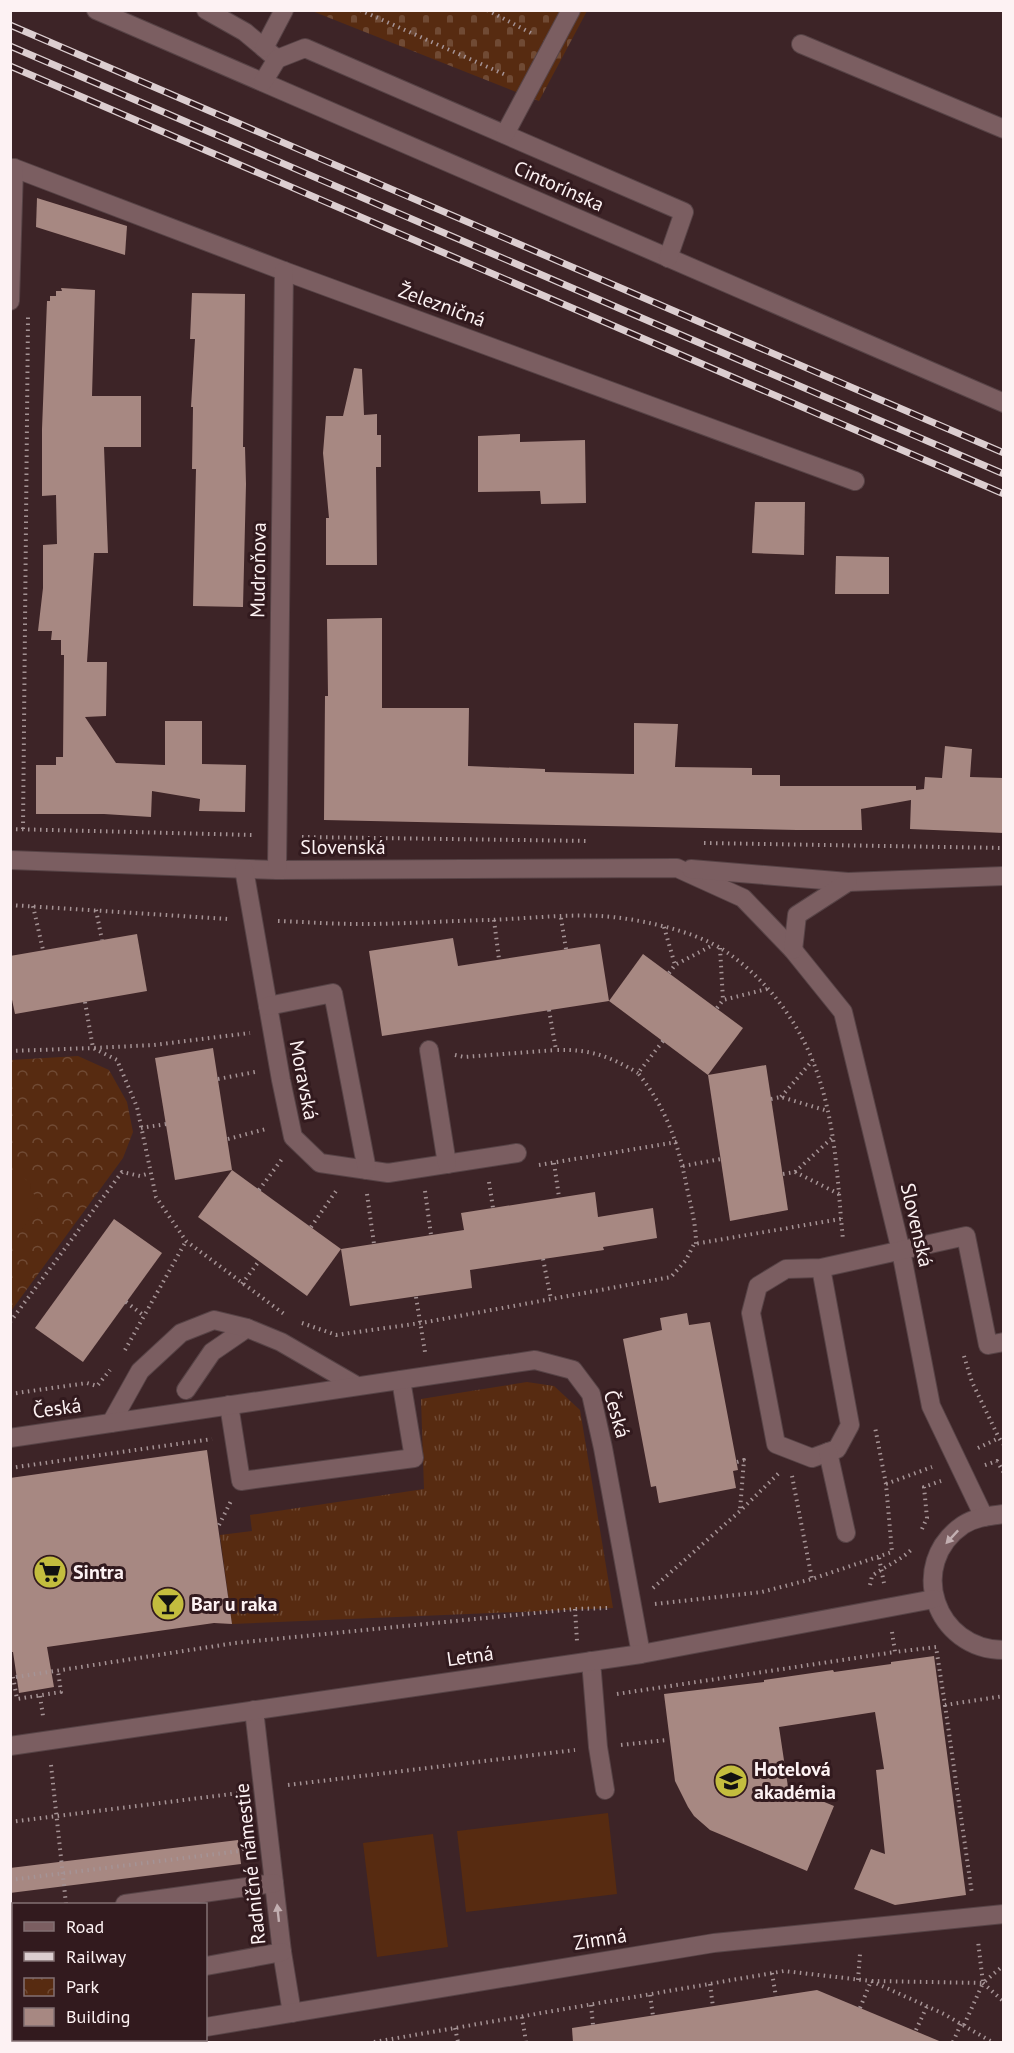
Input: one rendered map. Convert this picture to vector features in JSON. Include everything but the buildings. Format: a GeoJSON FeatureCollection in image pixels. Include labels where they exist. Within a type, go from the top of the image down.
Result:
{"type":"FeatureCollection","features":[{"type":"Feature","properties":{"kind":"street","name":"Cintorínska"},"geometry":{"type":"LineString","coordinates":[[96,10],[1004,403]]}},
{"type":"Feature","properties":{"kind":"street"},"geometry":{"type":"LineString","coordinates":[[206,10],[245,32],[270,54]]}},
{"type":"Feature","properties":{"kind":"street"},"geometry":{"type":"LineString","coordinates":[[263,82],[284,10]]}},
{"type":"Feature","properties":{"kind":"street"},"geometry":{"type":"LineString","coordinates":[[505,134],[570,10]]}},
{"type":"Feature","properties":{"kind":"street"},"geometry":{"type":"LineString","coordinates":[[801,44],[1004,129]]}},
{"type":"Feature","properties":{"kind":"street"},"geometry":{"type":"LineString","coordinates":[[270,54],[305,48],[684,212],[668,258]]}},
{"type":"Feature","properties":{"kind":"street"},"geometry":{"type":"LineString","coordinates":[[10,301],[12,166]]}},
{"type":"Feature","properties":{"kind":"street","name":"Železničná"},"geometry":{"type":"LineString","coordinates":[[12,166],[284,271],[855,481]]}},
{"type":"Feature","properties":{"kind":"street","name":"Mudroňova"},"geometry":{"type":"LineString","coordinates":[[277,870],[284,271]]}},
{"type":"Feature","properties":{"kind":"street","name":"Slovenská"},"geometry":{"type":"LineString","coordinates":[[10,860],[277,870],[677,868],[848,882],[1004,876]]}},
{"type":"Feature","properties":{"kind":"street","name":"Slovenská"},"geometry":{"type":"LineString","coordinates":[[677,868],[743,898],[793,950],[843,1012],[901,1251],[931,1406],[984,1516]]}},
{"type":"Feature","properties":{"kind":"street","name":"Moravská"},"geometry":{"type":"LineString","coordinates":[[244,869],[293,1137],[320,1163],[388,1173],[518,1153]]}},
{"type":"Feature","properties":{"kind":"street"},"geometry":{"type":"LineString","coordinates":[[793,950],[797,915],[848,882]]}},
{"type":"Feature","properties":{"kind":"street"},"geometry":{"type":"LineString","coordinates":[[268,1006],[333,993],[367,1170]]}},
{"type":"Feature","properties":{"kind":"street"},"geometry":{"type":"LineString","coordinates":[[429,1050],[447,1164]]}},
{"type":"Feature","properties":{"kind":"street"},"geometry":{"type":"LineString","coordinates":[[821,1268],[850,1425],[837,1449],[812,1458],[776,1444],[751,1313],[758,1286],[786,1269],[821,1268],[966,1236],[988,1345],[1004,1342]]}},
{"type":"Feature","properties":{"kind":"street","name":"Česká"},"geometry":{"type":"LineString","coordinates":[[111,1423],[140,1371],[181,1333],[214,1320],[248,1328],[281,1342],[357,1386]]}},
{"type":"Feature","properties":{"kind":"street"},"geometry":{"type":"LineString","coordinates":[[186,1390],[212,1352],[248,1328]]}},
{"type":"Feature","properties":{"kind":"street","name":"Česká"},"geometry":{"type":"LineString","coordinates":[[10,1438],[535,1360],[573,1370],[591,1394],[641,1654]]}},
{"type":"Feature","properties":{"kind":"street"},"geometry":{"type":"LineString","coordinates":[[229,1405],[241,1481],[414,1458],[401,1380]]}},
{"type":"Feature","properties":{"kind":"street"},"geometry":{"type":"LineString","coordinates":[[828,1452],[846,1533]]}},
{"type":"Feature","properties":{"kind":"street"},"geometry":{"type":"LineString","coordinates":[[1004,1514],[984,1516],[964,1525],[949,1538],[938,1556],[932,1576],[934,1599],[945,1622],[964,1640],[987,1650],[1004,1650]]}},
{"type":"Feature","properties":{"kind":"street","name":"Letná"},"geometry":{"type":"LineString","coordinates":[[10,1746],[641,1654],[934,1599]]}},
{"type":"Feature","properties":{"kind":"street"},"geometry":{"type":"LineString","coordinates":[[591,1661],[598,1747],[605,1790]]}},
{"type":"Feature","properties":{"kind":"street","name":"Radničné námestie"},"geometry":{"type":"LineString","coordinates":[[254,1710],[282,1952],[292,2013]]}},
{"type":"Feature","properties":{"kind":"street"},"geometry":{"type":"LineString","coordinates":[[139,1903],[274,1883]]}},
{"type":"Feature","properties":{"kind":"street","name":"Zimná"},"geometry":{"type":"LineString","coordinates":[[207,2027],[714,1943],[1004,1914]]}},
{"type":"Feature","properties":{"kind":"street"},"geometry":{"type":"LineString","coordinates":[[207,1966],[282,1952]]}},
{"type":"Feature","properties":{"kind":"path"},"geometry":{"type":"LineString","coordinates":[[360,10],[531,86]]}},
{"type":"Feature","properties":{"kind":"path"},"geometry":{"type":"LineString","coordinates":[[487,10],[552,45]]}},
{"type":"Feature","properties":{"kind":"path"},"geometry":{"type":"LineString","coordinates":[[23,830],[28,306]]}},
{"type":"Feature","properties":{"kind":"path"},"geometry":{"type":"LineString","coordinates":[[10,829],[599,841]]}},
{"type":"Feature","properties":{"kind":"path"},"geometry":{"type":"LineString","coordinates":[[694,843],[1004,848]]}},
{"type":"Feature","properties":{"kind":"path"},"geometry":{"type":"LineString","coordinates":[[10,905],[360,924],[599,916],[642,921],[682,932],[720,948],[768,989],[787,1012],[813,1060],[828,1111],[833,1137],[841,1219]]}},
{"type":"Feature","properties":{"kind":"path"},"geometry":{"type":"LineString","coordinates":[[33,906],[43,950]]}},
{"type":"Feature","properties":{"kind":"path"},"geometry":{"type":"LineString","coordinates":[[96,910],[102,940]]}},
{"type":"Feature","properties":{"kind":"path"},"geometry":{"type":"LineString","coordinates":[[561,918],[566,949]]}},
{"type":"Feature","properties":{"kind":"path"},"geometry":{"type":"LineString","coordinates":[[494,920],[499,959]]}},
{"type":"Feature","properties":{"kind":"path"},"geometry":{"type":"LineString","coordinates":[[664,927],[675,965]]}},
{"type":"Feature","properties":{"kind":"path"},"geometry":{"type":"LineString","coordinates":[[669,973],[675,965],[713,945]]}},
{"type":"Feature","properties":{"kind":"path"},"geometry":{"type":"LineString","coordinates":[[720,948],[723,1000]]}},
{"type":"Feature","properties":{"kind":"path"},"geometry":{"type":"LineString","coordinates":[[717,1008],[723,1000],[768,989]]}},
{"type":"Feature","properties":{"kind":"path"},"geometry":{"type":"LineString","coordinates":[[84,1002],[93,1048]]}},
{"type":"Feature","properties":{"kind":"path"},"geometry":{"type":"LineString","coordinates":[[549,1010],[555,1050]]}},
{"type":"Feature","properties":{"kind":"path"},"geometry":{"type":"LineString","coordinates":[[10,1051],[154,1045],[251,1033],[249,1022]]}},
{"type":"Feature","properties":{"kind":"path"},"geometry":{"type":"LineString","coordinates":[[638,1073],[663,1041]]}},
{"type":"Feature","properties":{"kind":"path"},"geometry":{"type":"LineString","coordinates":[[93,1048],[117,1060],[137,1107],[156,1197],[186,1241],[120,1359]]}},
{"type":"Feature","properties":{"kind":"path"},"geometry":{"type":"LineString","coordinates":[[429,1050],[465,1057],[555,1050],[592,1053],[613,1058],[638,1073],[663,1109],[677,1142],[696,1228],[696,1244]]}},
{"type":"Feature","properties":{"kind":"path"},"geometry":{"type":"LineString","coordinates":[[781,1097],[813,1060]]}},
{"type":"Feature","properties":{"kind":"path"},"geometry":{"type":"LineString","coordinates":[[218,1079],[258,1071]]}},
{"type":"Feature","properties":{"kind":"path"},"geometry":{"type":"LineString","coordinates":[[771,1098],[781,1097],[828,1111]]}},
{"type":"Feature","properties":{"kind":"path"},"geometry":{"type":"LineString","coordinates":[[141,1128],[166,1124]]}},
{"type":"Feature","properties":{"kind":"path"},"geometry":{"type":"LineString","coordinates":[[228,1139],[269,1128]]}},
{"type":"Feature","properties":{"kind":"path"},"geometry":{"type":"LineString","coordinates":[[783,1174],[795,1172],[833,1137]]}},
{"type":"Feature","properties":{"kind":"path"},"geometry":{"type":"LineString","coordinates":[[259,1190],[283,1157]]}},
{"type":"Feature","properties":{"kind":"path"},"geometry":{"type":"LineString","coordinates":[[683,1166],[721,1159]]}},
{"type":"Feature","properties":{"kind":"path"},"geometry":{"type":"LineString","coordinates":[[554,1163],[559,1197]]}},
{"type":"Feature","properties":{"kind":"path"},"geometry":{"type":"LineString","coordinates":[[10,1322],[122,1172],[140,1176],[150,1173]]}},
{"type":"Feature","properties":{"kind":"path"},"geometry":{"type":"LineString","coordinates":[[795,1172],[839,1194]]}},
{"type":"Feature","properties":{"kind":"path"},"geometry":{"type":"LineString","coordinates":[[424,1184],[431,1235]]}},
{"type":"Feature","properties":{"kind":"path"},"geometry":{"type":"LineString","coordinates":[[311,1227],[338,1187]]}},
{"type":"Feature","properties":{"kind":"path"},"geometry":{"type":"LineString","coordinates":[[366,1190],[374,1244]]}},
{"type":"Feature","properties":{"kind":"path"},"geometry":{"type":"LineString","coordinates":[[491,1193],[493,1208]]}},
{"type":"Feature","properties":{"kind":"path"},"geometry":{"type":"LineString","coordinates":[[543,1259],[551,1299]]}},
{"type":"Feature","properties":{"kind":"path"},"geometry":{"type":"LineString","coordinates":[[242,1284],[259,1261]]}},
{"type":"Feature","properties":{"kind":"path"},"geometry":{"type":"LineString","coordinates":[[416,1297],[429,1376]]}},
{"type":"Feature","properties":{"kind":"path"},"geometry":{"type":"LineString","coordinates":[[126,1302],[144,1315]]}},
{"type":"Feature","properties":{"kind":"path"},"geometry":{"type":"LineString","coordinates":[[10,1394],[87,1383],[97,1386],[112,1368]]}},
{"type":"Feature","properties":{"kind":"path"},"geometry":{"type":"LineString","coordinates":[[10,1468],[233,1435]]}},
{"type":"Feature","properties":{"kind":"path"},"geometry":{"type":"LineString","coordinates":[[737,1462],[744,1460],[740,1511]]}},
{"type":"Feature","properties":{"kind":"path"},"geometry":{"type":"LineString","coordinates":[[920,1534],[927,1518],[924,1487],[997,1461],[1004,1473]]}},
{"type":"Feature","properties":{"kind":"path"},"geometry":{"type":"LineString","coordinates":[[632,1606],[740,1511],[781,1471]]}},
{"type":"Feature","properties":{"kind":"path"},"geometry":{"type":"LineString","coordinates":[[792,1475],[812,1579]]}},
{"type":"Feature","properties":{"kind":"path"},"geometry":{"type":"LineString","coordinates":[[866,1612],[872,1576],[911,1551],[916,1542]]}},
{"type":"Feature","properties":{"kind":"path"},"geometry":{"type":"LineString","coordinates":[[879,1558],[895,1652]]}},
{"type":"Feature","properties":{"kind":"path"},"geometry":{"type":"LineString","coordinates":[[58,1671],[61,1692],[16,1699],[12,1678],[234,1643]]}},
{"type":"Feature","properties":{"kind":"path"},"geometry":{"type":"LineString","coordinates":[[594,1698],[936,1647],[983,1983],[1004,2002]]}},
{"type":"Feature","properties":{"kind":"path"},"geometry":{"type":"LineString","coordinates":[[40,1695],[58,1816],[66,1903]]}},
{"type":"Feature","properties":{"kind":"path"},"geometry":{"type":"LineString","coordinates":[[945,1705],[1004,1696]]}},
{"type":"Feature","properties":{"kind":"path"},"geometry":{"type":"LineString","coordinates":[[10,1822],[245,1792],[264,1787],[667,1740]]}},
{"type":"Feature","properties":{"kind":"path"},"geometry":{"type":"LineString","coordinates":[[10,1880],[240,1851],[247,1845]]}},
{"type":"Feature","properties":{"kind":"path"},"geometry":{"type":"LineString","coordinates":[[953,2043],[983,1983],[1004,1965]]}},
{"type":"Feature","properties":{"kind":"path"},"geometry":{"type":"LineString","coordinates":[[374,2043],[784,1971],[871,1982],[983,1983]]}},
{"type":"Feature","properties":{"kind":"path"},"geometry":{"type":"LineString","coordinates":[[772,1973],[776,1997]]}},
{"type":"Feature","properties":{"kind":"path"},"geometry":{"type":"LineString","coordinates":[[871,1982],[927,2006],[992,2043]]}},
{"type":"Feature","properties":{"kind":"path"},"geometry":{"type":"LineString","coordinates":[[860,2008],[871,1982]]}},
{"type":"Feature","properties":{"kind":"path"},"geometry":{"type":"LineString","coordinates":[[710,1984],[714,2007]]}},
{"type":"Feature","properties":{"kind":"path"},"geometry":{"type":"LineString","coordinates":[[650,1995],[653,2016]]}},
{"type":"Feature","properties":{"kind":"path"},"geometry":{"type":"LineString","coordinates":[[591,2005],[593,2025]]}},
{"type":"Feature","properties":{"kind":"path"},"geometry":{"type":"LineString","coordinates":[[916,2030],[927,2006]]}},
{"type":"Feature","properties":{"kind":"path"},"geometry":{"type":"LineString","coordinates":[[522,2017],[526,2043]]}},
{"type":"Feature","properties":{"kind":"path"},"geometry":{"type":"LineString","coordinates":[[455,2028],[458,2043]]}},
{"type":"Feature","properties":{"kind":"green space"},"geometry":{"type":"Polygon","coordinates":[[[312,11],[587,11],[539,101],[312,11]]]}},
{"type":"Feature","properties":{"kind":"green space"},"geometry":{"type":"Polygon","coordinates":[[[78,1056],[109,1070],[127,1102],[133,1132],[123,1158],[11,1311],[11,1060],[78,1056]]]}},
{"type":"Feature","properties":{"kind":"green space"},"geometry":{"type":"Polygon","coordinates":[[[11,1177],[23,1177],[30,1183],[31,1192],[43,1201],[11,1244],[11,1177]]]}},
{"type":"Feature","properties":{"kind":"green space"},"geometry":{"type":"Polygon","coordinates":[[[527,1382],[554,1386],[580,1410],[613,1608],[232,1624],[220,1535],[252,1531],[250,1515],[424,1489],[421,1399],[527,1382]]]}},
{"type":"Feature","properties":{"kind":"green space"},"geometry":{"type":"Polygon","coordinates":[[[608,1813],[617,1894],[466,1912],[457,1831],[608,1813]]]}},
{"type":"Feature","properties":{"kind":"green space"},"geometry":{"type":"Polygon","coordinates":[[[433,1834],[448,1947],[377,1957],[363,1843],[433,1834]]]}},
{"type":"Feature","properties":{"kind":"railway"},"geometry":{"type":"LineString","coordinates":[[10,25],[1004,453]]}},
{"type":"Feature","properties":{"kind":"railway"},"geometry":{"type":"LineString","coordinates":[[10,46],[1004,474]]}},
{"type":"Feature","properties":{"kind":"railway"},"geometry":{"type":"LineString","coordinates":[[10,66],[1004,494]]}},
{"type":"Feature","properties":{"kind":"place","name":"Sintra"},"geometry":{"type":"Point","coordinates":[50,1572]}},
{"type":"Feature","properties":{"kind":"place","name":"Bar u raka"},"geometry":{"type":"Point","coordinates":[168,1604]}},
{"type":"Feature","properties":{"kind":"place","name":"Hotelová akadémia"},"geometry":{"type":"Point","coordinates":[731,1781]}}]}
